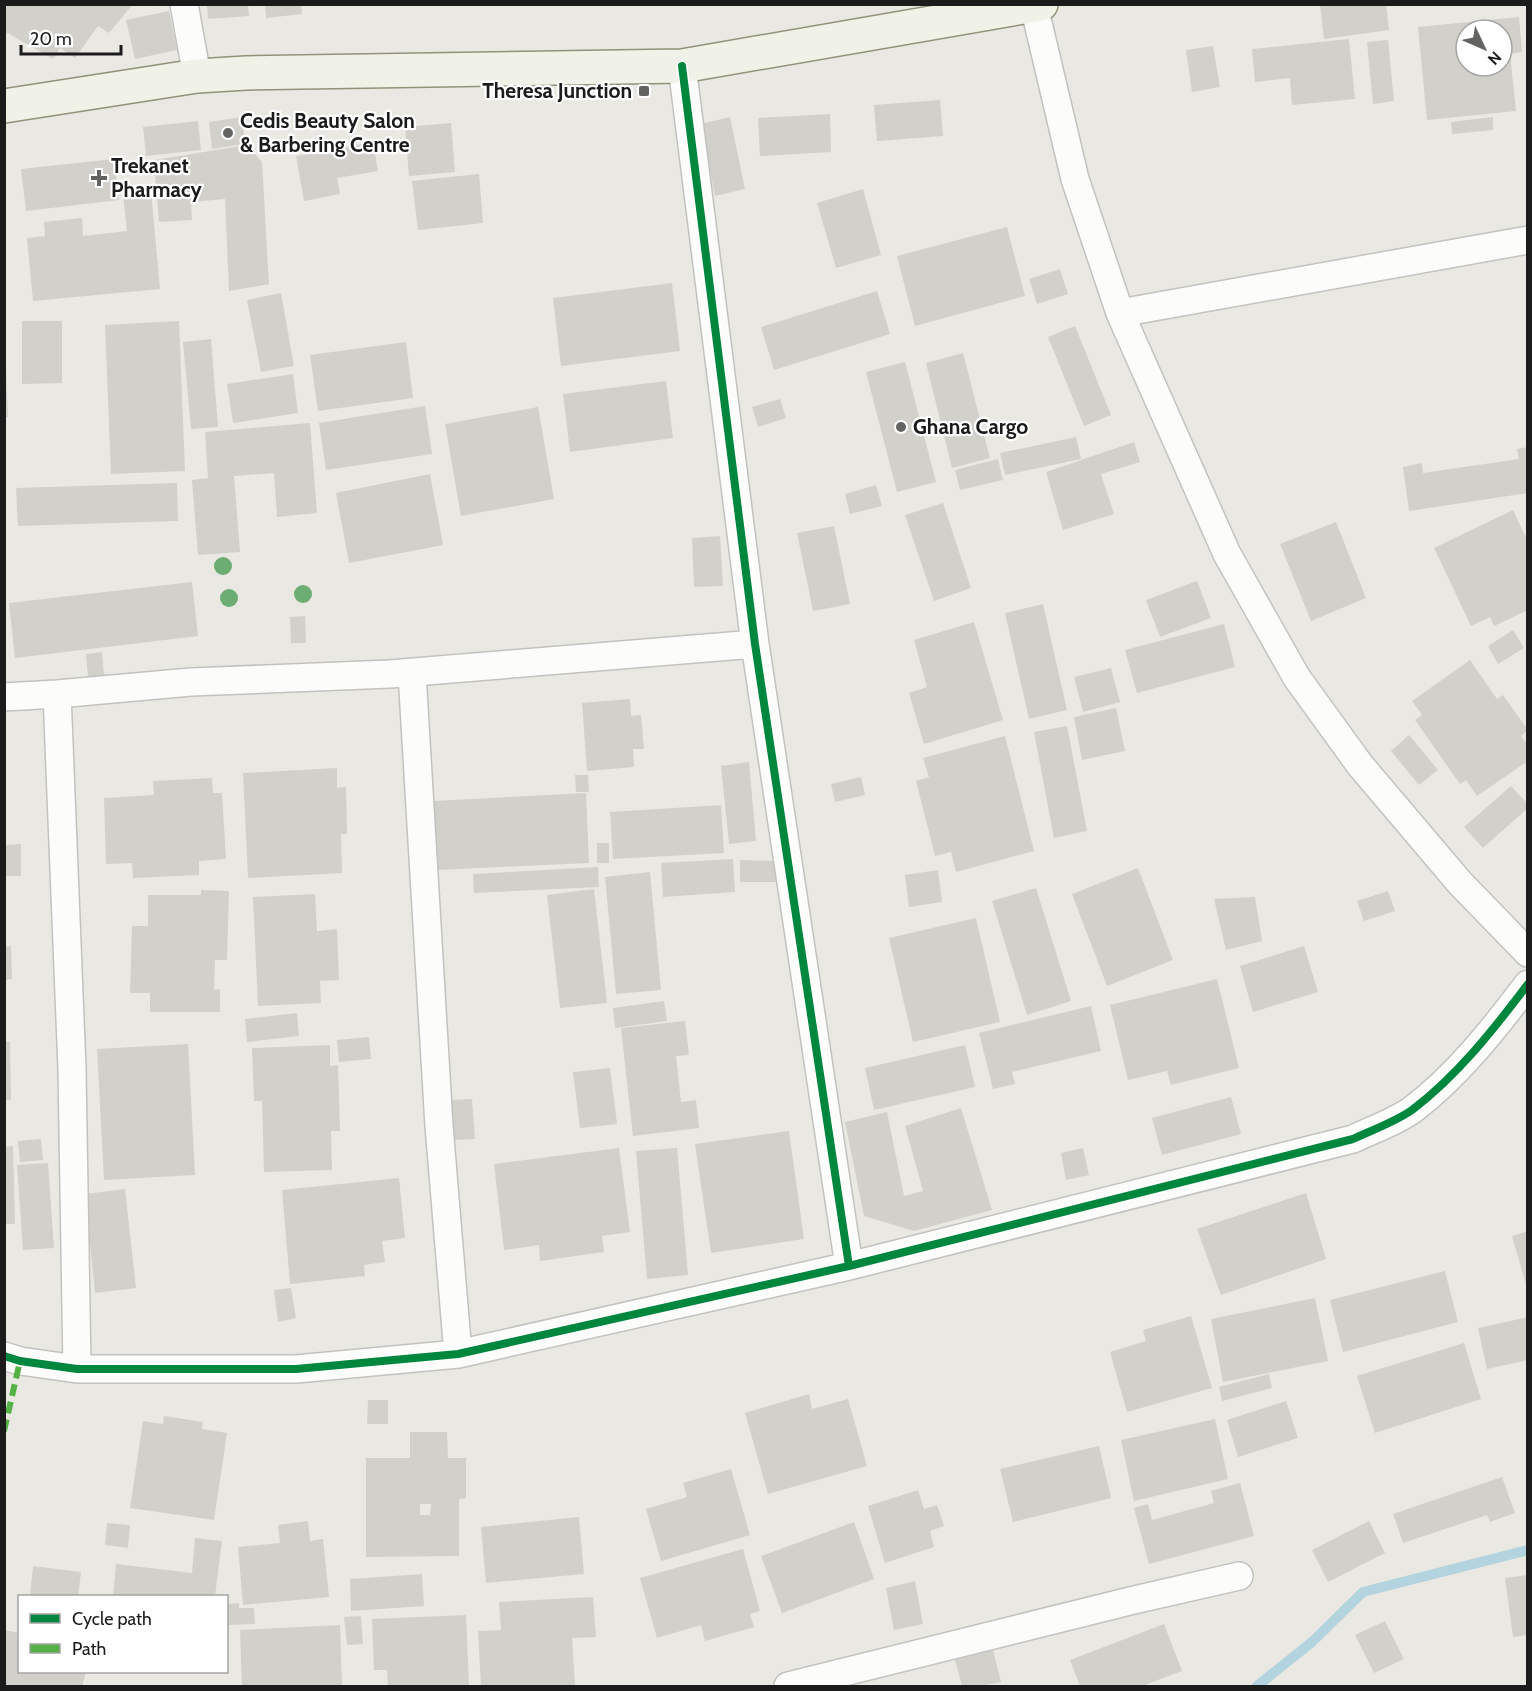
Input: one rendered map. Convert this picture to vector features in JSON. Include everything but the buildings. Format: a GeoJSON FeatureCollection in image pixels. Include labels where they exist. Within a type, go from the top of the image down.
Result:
{"type":"FeatureCollection","features":[{"type":"Feature","properties":{"kind":"street"},"geometry":{"type":"LineString","coordinates":[[184,4],[197,76]]}},
{"type":"Feature","properties":{"kind":"street"},"geometry":{"type":"LineString","coordinates":[[4,106],[197,76],[246,72],[682,66],[1037,5],[1075,179],[1120,313],[1227,554],[1297,678],[1376,783],[1460,883],[1527,953]]}},
{"type":"Feature","properties":{"kind":"street"},"geometry":{"type":"LineString","coordinates":[[682,66],[755,644],[849,1266]]}},
{"type":"Feature","properties":{"kind":"street"},"geometry":{"type":"LineString","coordinates":[[1120,313],[1525,235]]}},
{"type":"Feature","properties":{"kind":"street"},"geometry":{"type":"LineString","coordinates":[[4,697],[191,682],[412,672],[755,644]]}},
{"type":"Feature","properties":{"kind":"street"},"geometry":{"type":"LineString","coordinates":[[412,672],[438,1103],[458,1354]]}},
{"type":"Feature","properties":{"kind":"street"},"geometry":{"type":"LineString","coordinates":[[57,694],[72,1070],[77,1369]]}},
{"type":"Feature","properties":{"kind":"street"},"geometry":{"type":"LineString","coordinates":[[4,1356],[20,1361],[77,1369],[296,1369],[458,1354],[849,1266],[1353,1138],[1410,1111],[1456,1071],[1503,1018],[1527,984]]}},
{"type":"Feature","properties":{"kind":"street"},"geometry":{"type":"LineString","coordinates":[[788,1686],[1239,1576]]}},
{"type":"Feature","properties":{"kind":"waterway"},"geometry":{"type":"LineString","coordinates":[[1257,1686],[1312,1642],[1363,1592],[1528,1550]]}},
{"type":"Feature","properties":{"kind":"marked path"},"geometry":{"type":"LineString","coordinates":[[4,1431],[20,1361]]}},
{"type":"Feature","properties":{"kind":"cycle path"},"geometry":{"type":"LineString","coordinates":[[682,66],[755,644],[849,1266]]}},
{"type":"Feature","properties":{"kind":"cycle path"},"geometry":{"type":"LineString","coordinates":[[4,1356],[20,1361],[77,1369],[296,1369],[458,1354],[849,1266],[1353,1139],[1398,1118],[1429,1097],[1474,1051],[1528,984]]}},
{"type":"Feature","properties":{"kind":"place","name":"Theresa Junction"},"geometry":{"type":"Point","coordinates":[644,91]}},
{"type":"Feature","properties":{"kind":"place","name":"Cedis Beauty Salon & Barbering Centre"},"geometry":{"type":"Point","coordinates":[228,133]}},
{"type":"Feature","properties":{"kind":"place","name":"Trekanet Pharmacy"},"geometry":{"type":"Point","coordinates":[99,178]}},
{"type":"Feature","properties":{"kind":"place","name":"Ghana Cargo"},"geometry":{"type":"Point","coordinates":[901,427]}}]}
